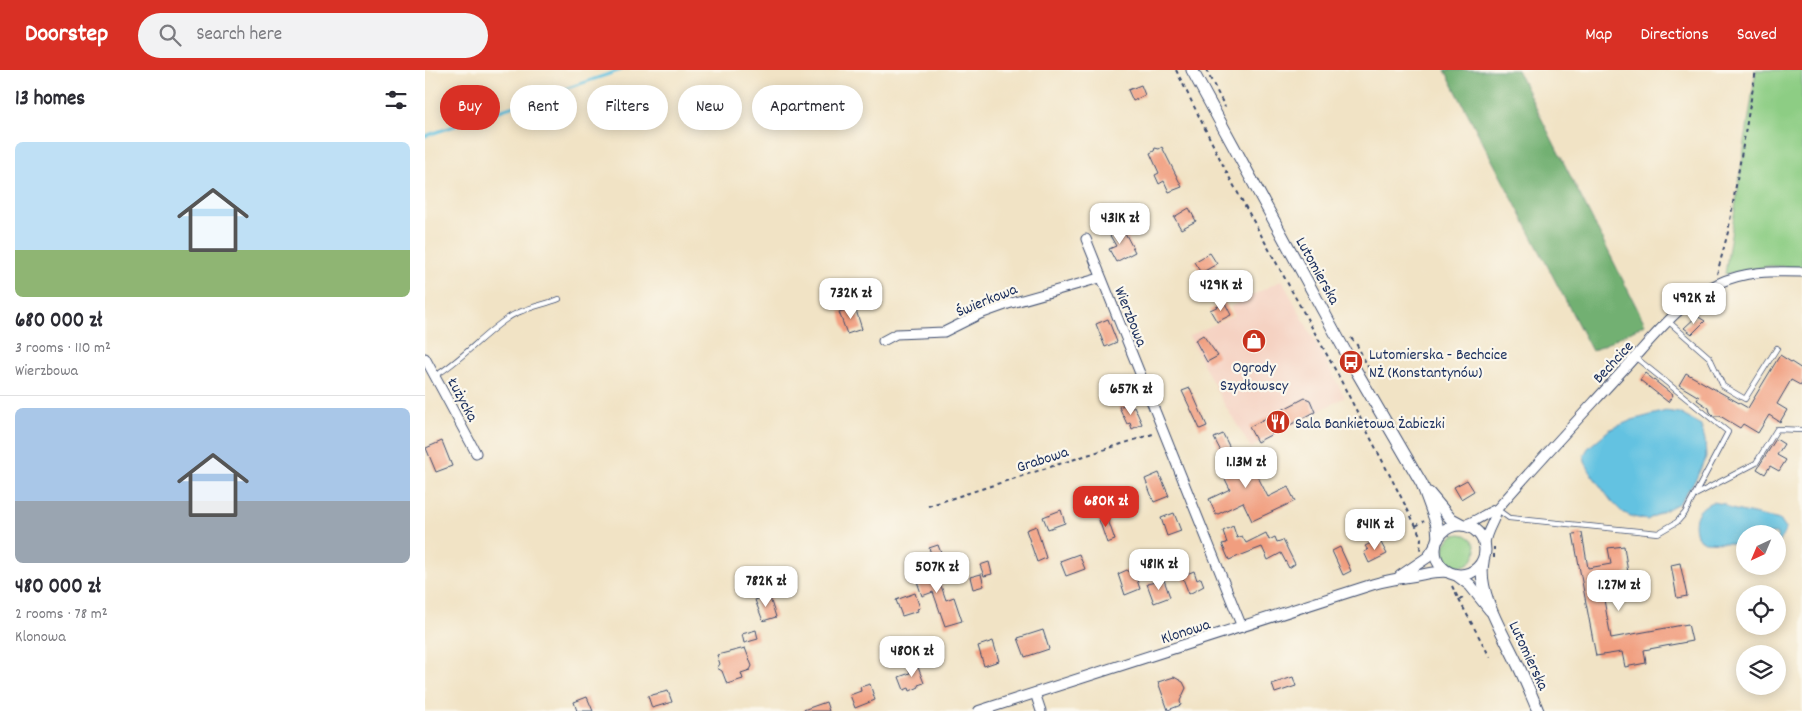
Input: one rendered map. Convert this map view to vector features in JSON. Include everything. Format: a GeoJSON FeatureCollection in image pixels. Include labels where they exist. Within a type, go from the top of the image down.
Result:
{"type":"FeatureCollection","features":[{"type":"Feature","properties":{"kind":"main road","name":"Lutomierska"},"geometry":{"type":"LineString","coordinates":[[1192,70],[1346,353],[1422,484],[1450,518],[1463,525]]}},
{"type":"Feature","properties":{"kind":"main road","name":"Lutomierska"},"geometry":{"type":"LineString","coordinates":[[1422,484],[1437,525],[1437,542]]}},
{"type":"Feature","properties":{"kind":"main road"},"geometry":{"type":"LineString","coordinates":[[1463,525],[1469,526],[1489,543],[1485,556],[1488,562],[1470,574],[1455,580],[1438,563],[1436,557],[1437,542],[1445,530],[1463,525]]}},
{"type":"Feature","properties":{"kind":"main road","name":"Lutomierska"},"geometry":{"type":"LineString","coordinates":[[1488,562],[1482,576],[1492,613]]}},
{"type":"Feature","properties":{"kind":"main road","name":"Lutomierska"},"geometry":{"type":"LineString","coordinates":[[1455,580],[1470,585],[1492,613],[1517,662],[1538,711]]}},
{"type":"Feature","properties":{"kind":"street","name":"Wierzbowa"},"geometry":{"type":"LineString","coordinates":[[1086,239],[1100,278],[1243,627]]}},
{"type":"Feature","properties":{"kind":"street","name":"Bechcice"},"geometry":{"type":"LineString","coordinates":[[1463,525],[1475,521],[1497,508],[1635,357],[1695,297],[1733,277],[1769,271],[1802,272]]}},
{"type":"Feature","properties":{"kind":"street","name":"Świerkowa"},"geometry":{"type":"LineString","coordinates":[[883,340],[896,334],[944,332],[980,314],[1008,304],[1100,278]]}},
{"type":"Feature","properties":{"kind":"street","name":"Łużycka"},"geometry":{"type":"LineString","coordinates":[[425,358],[476,453]]}},
{"type":"Feature","properties":{"kind":"street","name":"Bechcice"},"geometry":{"type":"LineString","coordinates":[[1489,543],[1485,536],[1496,517],[1497,508]]}},
{"type":"Feature","properties":{"kind":"street","name":"Klonowa"},"geometry":{"type":"LineString","coordinates":[[1399,577],[1429,557],[1437,542]]}},
{"type":"Feature","properties":{"kind":"street","name":"Klonowa"},"geometry":{"type":"LineString","coordinates":[[979,711],[1399,577],[1415,576],[1433,571],[1447,572]]}},
{"type":"Feature","properties":{"kind":"street"},"geometry":{"type":"LineString","coordinates":[[1035,693],[1041,711]]}},
{"type":"Feature","properties":{"kind":"lane"},"geometry":{"type":"LineString","coordinates":[[435,376],[451,366],[491,330],[510,316],[559,299]]}},
{"type":"Feature","properties":{"kind":"lane"},"geometry":{"type":"LineString","coordinates":[[1669,322],[1710,358],[1723,386],[1745,399],[1777,348]]}},
{"type":"Feature","properties":{"kind":"lane"},"geometry":{"type":"LineString","coordinates":[[1497,508],[1509,518],[1658,533],[1677,522],[1685,513],[1728,432],[1635,357]]}},
{"type":"Feature","properties":{"kind":"lane"},"geometry":{"type":"LineString","coordinates":[[1694,496],[1756,462],[1777,429],[1802,430]]}},
{"type":"Feature","properties":{"kind":"path"},"geometry":{"type":"LineString","coordinates":[[1176,70],[1228,175],[1337,373],[1415,526],[1421,538],[1420,555]]}},
{"type":"Feature","properties":{"kind":"path"},"geometry":{"type":"LineString","coordinates":[[1717,284],[1717,270],[1724,252],[1728,232],[1756,70]]}},
{"type":"Feature","properties":{"kind":"path","name":"Grabowa"},"geometry":{"type":"LineString","coordinates":[[928,506],[1163,431]]}},
{"type":"Feature","properties":{"kind":"path"},"geometry":{"type":"LineString","coordinates":[[1488,562],[1495,550],[1489,543]]}},
{"type":"Feature","properties":{"kind":"path"},"geometry":{"type":"LineString","coordinates":[[1455,580],[1459,600],[1490,657]]}},
{"type":"Feature","properties":{"kind":"path"},"geometry":{"type":"LineString","coordinates":[[1459,600],[1468,595]]}},
{"type":"Feature","properties":{"kind":"shaded area"},"geometry":{"type":"Polygon","coordinates":[[[1282,280],[1345,397],[1251,448],[1220,397],[1189,336],[1234,315],[1230,307],[1282,280]]]}},
{"type":"Feature","properties":{"kind":"green space"},"geometry":{"type":"Polygon","coordinates":[[[1445,70],[1517,70],[1645,324],[1592,351],[1445,70]]]}},
{"type":"Feature","properties":{"kind":"green space"},"geometry":{"type":"Polygon","coordinates":[[[1756,70],[1802,70],[1802,267],[1770,266],[1725,274],[1756,70]]]}},
{"type":"Feature","properties":{"kind":"green space"},"geometry":{"type":"Polygon","coordinates":[[[1460,534],[1466,535],[1471,539],[1475,544],[1475,556],[1471,561],[1466,565],[1460,566],[1454,565],[1449,561],[1445,556],[1444,550],[1445,544],[1449,539],[1454,535],[1460,534]]]}},
{"type":"Feature","properties":{"kind":"water"},"geometry":{"type":"Polygon","coordinates":[[[1666,411],[1679,413],[1701,425],[1705,440],[1706,457],[1696,479],[1679,503],[1647,520],[1633,517],[1622,512],[1612,502],[1592,475],[1585,462],[1584,455],[1588,448],[1609,430],[1632,420],[1666,411]]]}},
{"type":"Feature","properties":{"kind":"water"},"geometry":{"type":"Polygon","coordinates":[[[1712,502],[1724,504],[1731,509],[1780,520],[1783,525],[1736,525],[1736,544],[1705,542],[1698,538],[1695,521],[1699,512],[1712,502]]]}},
{"type":"Feature","properties":{"kind":"building"},"geometry":{"type":"Polygon","coordinates":[[[1141,85],[1145,95],[1133,101],[1128,90],[1141,85]]]}},
{"type":"Feature","properties":{"kind":"building"},"geometry":{"type":"Polygon","coordinates":[[[1162,147],[1182,187],[1169,192],[1164,181],[1159,184],[1155,175],[1159,173],[1150,153],[1155,148],[1159,149],[1162,147]]]}},
{"type":"Feature","properties":{"kind":"building"},"geometry":{"type":"Polygon","coordinates":[[[1189,208],[1196,221],[1181,229],[1174,217],[1189,208]]]}},
{"type":"Feature","properties":{"kind":"building"},"geometry":{"type":"Polygon","coordinates":[[[1118,227],[1120,231],[1123,229],[1135,252],[1116,262],[1109,249],[1116,246],[1108,232],[1118,227]]]}},
{"type":"Feature","properties":{"kind":"building"},"geometry":{"type":"Polygon","coordinates":[[[1210,253],[1217,264],[1201,273],[1194,262],[1210,253]]]}},
{"type":"Feature","properties":{"kind":"building"},"geometry":{"type":"Polygon","coordinates":[[[1225,303],[1231,315],[1217,322],[1210,310],[1225,303]]]}},
{"type":"Feature","properties":{"kind":"building"},"geometry":{"type":"Polygon","coordinates":[[[855,307],[862,329],[847,334],[839,312],[855,307]]]}},
{"type":"Feature","properties":{"kind":"building"},"geometry":{"type":"Polygon","coordinates":[[[1697,316],[1705,321],[1692,334],[1684,328],[1697,316]]]}},
{"type":"Feature","properties":{"kind":"building"},"geometry":{"type":"Polygon","coordinates":[[[1108,319],[1117,342],[1105,347],[1096,324],[1108,319]]]}},
{"type":"Feature","properties":{"kind":"building"},"geometry":{"type":"Polygon","coordinates":[[[1203,335],[1218,356],[1207,362],[1195,340],[1203,335]]]}},
{"type":"Feature","properties":{"kind":"building"},"geometry":{"type":"Polygon","coordinates":[[[1780,355],[1802,369],[1802,386],[1791,380],[1777,404],[1787,410],[1780,422],[1769,415],[1758,433],[1743,424],[1740,428],[1720,416],[1714,416],[1709,408],[1697,400],[1699,397],[1679,385],[1686,373],[1748,408],[1780,355]]]}},
{"type":"Feature","properties":{"kind":"building"},"geometry":{"type":"Polygon","coordinates":[[[1645,373],[1673,395],[1668,402],[1640,380],[1645,373]]]}},
{"type":"Feature","properties":{"kind":"building"},"geometry":{"type":"Polygon","coordinates":[[[1190,388],[1207,426],[1200,429],[1182,391],[1190,388]]]}},
{"type":"Feature","properties":{"kind":"building","name":"Sala Bankietowa Żabiczki"},"geometry":{"type":"Polygon","coordinates":[[[1305,398],[1310,400],[1315,412],[1257,442],[1249,427],[1305,398]]]}},
{"type":"Feature","properties":{"kind":"building"},"geometry":{"type":"Polygon","coordinates":[[[1129,403],[1131,408],[1134,406],[1142,424],[1132,429],[1130,423],[1127,424],[1119,407],[1129,403]]]}},
{"type":"Feature","properties":{"kind":"building"},"geometry":{"type":"Polygon","coordinates":[[[1223,434],[1242,472],[1253,467],[1268,497],[1288,487],[1295,501],[1252,521],[1243,502],[1216,515],[1209,499],[1230,489],[1220,469],[1228,465],[1214,438],[1223,434]]]}},
{"type":"Feature","properties":{"kind":"building"},"geometry":{"type":"Polygon","coordinates":[[[1776,439],[1784,444],[1777,455],[1786,460],[1779,471],[1770,466],[1765,474],[1757,469],[1776,439]]]}},
{"type":"Feature","properties":{"kind":"building"},"geometry":{"type":"Polygon","coordinates":[[[442,441],[452,466],[436,472],[426,448],[442,441]]]}},
{"type":"Feature","properties":{"kind":"building"},"geometry":{"type":"Polygon","coordinates":[[[1159,473],[1169,496],[1154,502],[1145,479],[1159,473]]]}},
{"type":"Feature","properties":{"kind":"building"},"geometry":{"type":"Polygon","coordinates":[[[1467,480],[1474,491],[1461,499],[1454,487],[1467,480]]]}},
{"type":"Feature","properties":{"kind":"building"},"geometry":{"type":"Polygon","coordinates":[[[1061,510],[1065,523],[1048,529],[1043,517],[1061,510]]]}},
{"type":"Feature","properties":{"kind":"building"},"geometry":{"type":"Polygon","coordinates":[[[1174,513],[1181,531],[1167,536],[1161,518],[1174,513]]]}},
{"type":"Feature","properties":{"kind":"building"},"geometry":{"type":"Polygon","coordinates":[[[1106,514],[1115,540],[1107,543],[1098,517],[1106,514]]]}},
{"type":"Feature","properties":{"kind":"building"},"geometry":{"type":"Polygon","coordinates":[[[1036,526],[1046,558],[1037,562],[1026,530],[1036,526]]]}},
{"type":"Feature","properties":{"kind":"building"},"geometry":{"type":"Polygon","coordinates":[[[1233,526],[1237,538],[1242,536],[1246,543],[1266,533],[1269,540],[1275,537],[1277,542],[1283,540],[1295,564],[1289,568],[1281,553],[1268,560],[1262,547],[1229,560],[1222,544],[1227,543],[1223,531],[1233,526]]]}},
{"type":"Feature","properties":{"kind":"building"},"geometry":{"type":"Polygon","coordinates":[[[1582,533],[1588,568],[1611,564],[1608,548],[1624,546],[1628,573],[1600,578],[1611,638],[1688,624],[1692,641],[1644,650],[1646,663],[1625,667],[1622,652],[1596,656],[1573,534],[1582,533]]]}},
{"type":"Feature","properties":{"kind":"building"},"geometry":{"type":"Polygon","coordinates":[[[1379,539],[1387,554],[1369,563],[1364,552],[1368,550],[1365,546],[1379,539]]]}},
{"type":"Feature","properties":{"kind":"building"},"geometry":{"type":"Polygon","coordinates":[[[938,545],[944,561],[935,564],[929,548],[938,545]]]}},
{"type":"Feature","properties":{"kind":"building"},"geometry":{"type":"Polygon","coordinates":[[[1340,547],[1351,571],[1343,575],[1332,551],[1340,547]]]}},
{"type":"Feature","properties":{"kind":"building"},"geometry":{"type":"Polygon","coordinates":[[[1079,554],[1085,569],[1066,576],[1060,561],[1079,554]]]}},
{"type":"Feature","properties":{"kind":"building"},"geometry":{"type":"Polygon","coordinates":[[[989,562],[992,574],[984,576],[980,565],[989,562]]]}},
{"type":"Feature","properties":{"kind":"building"},"geometry":{"type":"Polygon","coordinates":[[[933,563],[946,600],[954,597],[962,621],[945,626],[933,592],[922,596],[913,570],[933,563]]]}},
{"type":"Feature","properties":{"kind":"building"},"geometry":{"type":"Polygon","coordinates":[[[1680,563],[1687,596],[1677,598],[1671,565],[1680,563]]]}},
{"type":"Feature","properties":{"kind":"building"},"geometry":{"type":"Polygon","coordinates":[[[1127,570],[1136,577],[1140,589],[1125,595],[1118,574],[1127,570]]]}},
{"type":"Feature","properties":{"kind":"building"},"geometry":{"type":"Polygon","coordinates":[[[1194,571],[1197,580],[1201,578],[1204,586],[1189,594],[1182,576],[1194,571]]]}},
{"type":"Feature","properties":{"kind":"building"},"geometry":{"type":"Polygon","coordinates":[[[981,574],[984,586],[973,589],[970,577],[981,574]]]}},
{"type":"Feature","properties":{"kind":"building"},"geometry":{"type":"Polygon","coordinates":[[[1164,580],[1170,597],[1154,603],[1147,584],[1164,580]]]}},
{"type":"Feature","properties":{"kind":"building"},"geometry":{"type":"Polygon","coordinates":[[[915,593],[920,608],[917,609],[918,611],[902,616],[896,600],[915,593]]]}},
{"type":"Feature","properties":{"kind":"building"},"geometry":{"type":"Polygon","coordinates":[[[769,595],[776,617],[763,621],[755,600],[769,595]]]}},
{"type":"Feature","properties":{"kind":"building"},"geometry":{"type":"Polygon","coordinates":[[[756,630],[758,639],[744,643],[742,634],[756,630]]]}},
{"type":"Feature","properties":{"kind":"building"},"geometry":{"type":"Polygon","coordinates":[[[1043,630],[1049,649],[1025,657],[1018,638],[1043,630]]]}},
{"type":"Feature","properties":{"kind":"building"},"geometry":{"type":"Polygon","coordinates":[[[993,641],[999,661],[984,666],[978,646],[993,641]]]}},
{"type":"Feature","properties":{"kind":"building"},"geometry":{"type":"Polygon","coordinates":[[[745,648],[752,666],[750,670],[741,673],[743,679],[727,684],[722,671],[717,668],[720,664],[717,655],[745,648]]]}},
{"type":"Feature","properties":{"kind":"building"},"geometry":{"type":"Polygon","coordinates":[[[916,662],[924,683],[910,691],[909,688],[904,690],[899,677],[910,673],[907,665],[916,662]]]}},
{"type":"Feature","properties":{"kind":"building"},"geometry":{"type":"Polygon","coordinates":[[[1174,677],[1183,682],[1186,688],[1180,701],[1181,705],[1168,710],[1158,682],[1174,677]]]}},
{"type":"Feature","properties":{"kind":"building"},"geometry":{"type":"Polygon","coordinates":[[[1293,677],[1296,686],[1275,693],[1272,684],[1293,677]]]}},
{"type":"Feature","properties":{"kind":"building"},"geometry":{"type":"Polygon","coordinates":[[[870,684],[875,700],[855,708],[850,695],[861,691],[860,687],[870,684]]]}},
{"type":"Feature","properties":{"kind":"building"},"geometry":{"type":"Polygon","coordinates":[[[668,691],[672,702],[652,708],[648,696],[668,691]]]}},
{"type":"Feature","properties":{"kind":"building"},"geometry":{"type":"Polygon","coordinates":[[[587,697],[593,711],[577,711],[574,702],[587,697]]]}},
{"type":"Feature","properties":{"kind":"building"},"geometry":{"type":"Polygon","coordinates":[[[826,702],[829,711],[803,711],[803,710],[826,702]]]}},
{"type":"Feature","properties":{"kind":"waterway"},"geometry":{"type":"LineString","coordinates":[[425,136],[621,70]]}},
{"type":"Feature","properties":{"kind":"place","name":"Ogrody Szydłowscy"},"geometry":{"type":"Point","coordinates":[1254,341]}},
{"type":"Feature","properties":{"kind":"place","name":"Lutomierska - Bechcice NŻ (Konstantynów)"},"geometry":{"type":"Point","coordinates":[1351,362]}},
{"type":"Feature","properties":{"kind":"place","name":"Sala Bankietowa Żabiczki"},"geometry":{"type":"Point","coordinates":[1278,422]}}]}
